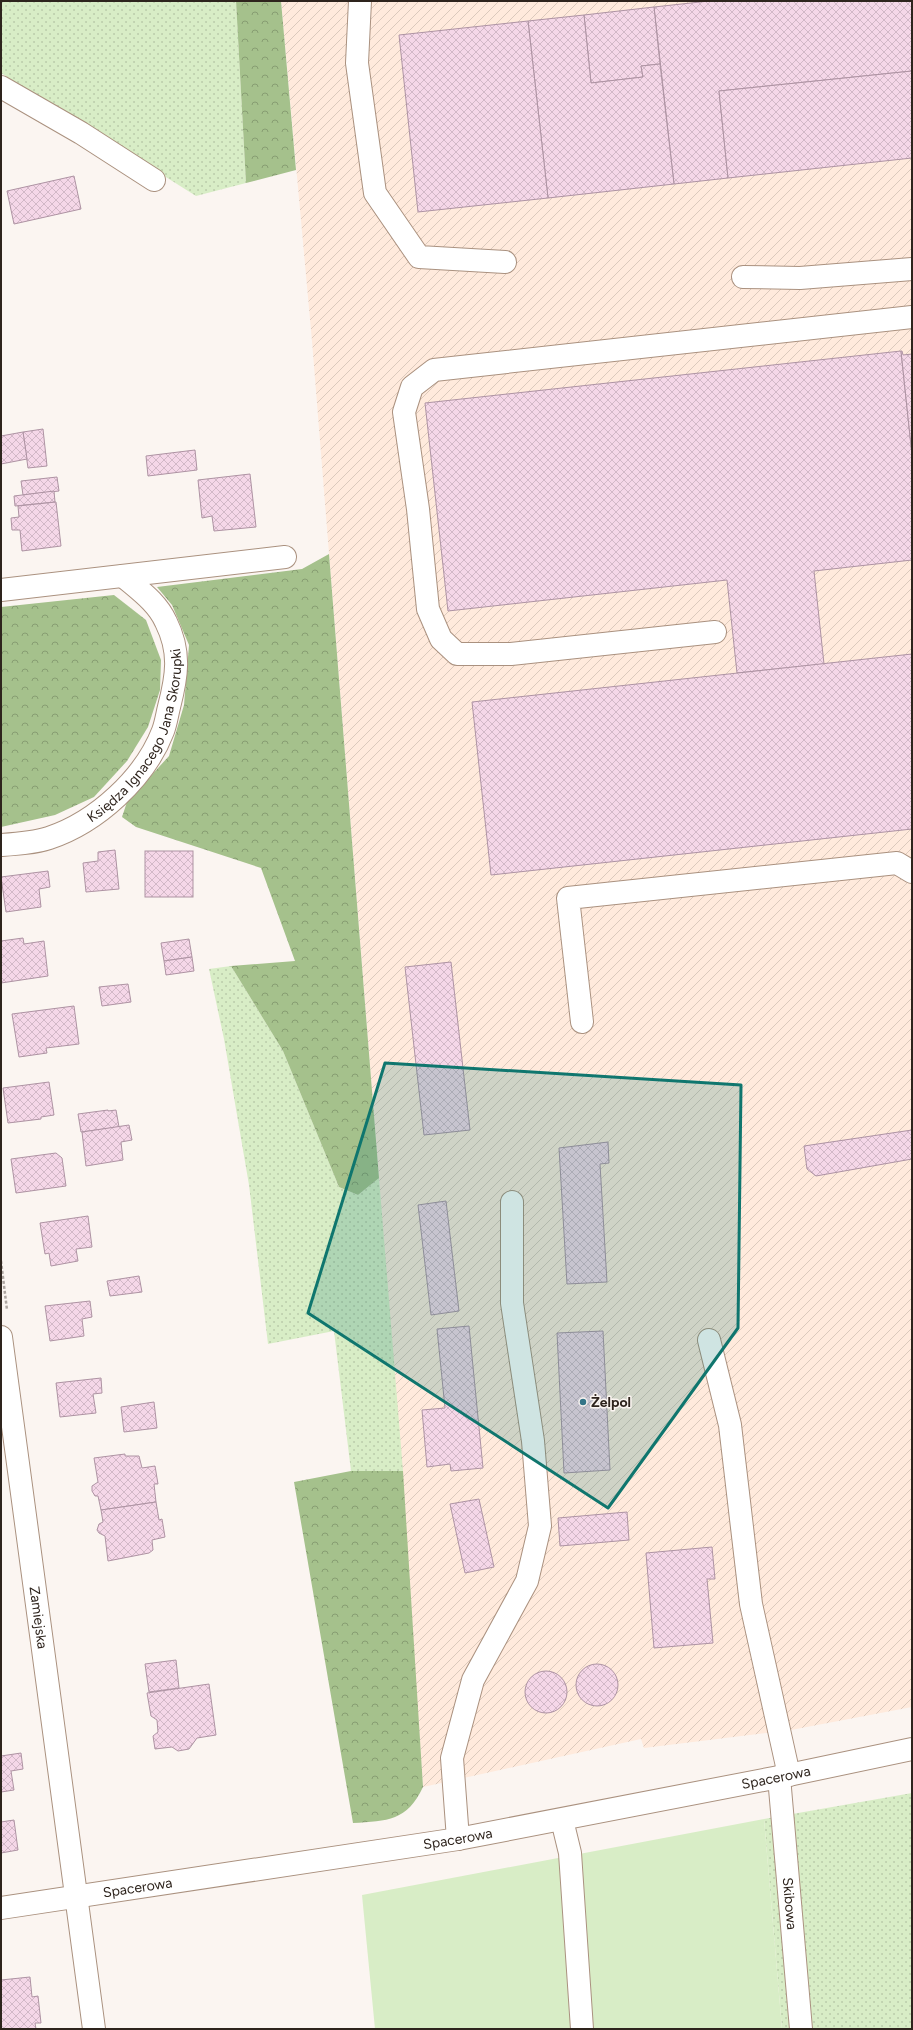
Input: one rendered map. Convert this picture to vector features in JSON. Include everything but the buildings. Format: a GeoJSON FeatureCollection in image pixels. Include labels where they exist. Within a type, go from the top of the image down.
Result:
{"type":"FeatureCollection","features":[{"type":"Feature","properties":{"kind":"street"},"geometry":{"type":"LineString","coordinates":[[360,1],[357,63],[375,193],[419,257],[505,262]]}},
{"type":"Feature","properties":{"kind":"street"},"geometry":{"type":"LineString","coordinates":[[1,87],[81,133],[154,180]]}},
{"type":"Feature","properties":{"kind":"street"},"geometry":{"type":"LineString","coordinates":[[744,277],[800,278],[912,269]]}},
{"type":"Feature","properties":{"kind":"street"},"geometry":{"type":"LineString","coordinates":[[715,632],[511,654],[457,654],[441,639],[428,610],[418,509],[404,412],[412,387],[434,370],[912,317]]}},
{"type":"Feature","properties":{"kind":"street"},"geometry":{"type":"LineString","coordinates":[[1,590],[284,557]]}},
{"type":"Feature","properties":{"kind":"street","name":"Księdza Ignacego Jana Skorupki"},"geometry":{"type":"LineString","coordinates":[[1,845],[25,843],[49,838],[94,816],[111,802],[141,770],[163,730],[176,685],[177,667],[174,642],[166,621],[152,601],[123,576]]}},
{"type":"Feature","properties":{"kind":"street"},"geometry":{"type":"LineString","coordinates":[[582,1022],[568,898],[897,863],[912,872]]}},
{"type":"Feature","properties":{"kind":"street"},"geometry":{"type":"LineString","coordinates":[[458,1839],[452,1758],[473,1680],[526,1581],[540,1526],[533,1441],[512,1303],[512,1202]]}},
{"type":"Feature","properties":{"kind":"street","name":"Zamiejska"},"geometry":{"type":"LineString","coordinates":[[1,1337],[78,1898],[94,2029]]}},
{"type":"Feature","properties":{"kind":"street","name":"Skibowa"},"geometry":{"type":"LineString","coordinates":[[709,1340],[730,1425],[751,1604],[784,1776],[801,2029]]}},
{"type":"Feature","properties":{"kind":"street","name":"Spacerowa"},"geometry":{"type":"LineString","coordinates":[[1,1908],[78,1898],[458,1839],[784,1776],[912,1749]]}},
{"type":"Feature","properties":{"kind":"street"},"geometry":{"type":"LineString","coordinates":[[562,1820],[570,1854],[582,2029]]}},
{"type":"Feature","properties":{"kind":"highlighted area"},"geometry":{"type":"Polygon","coordinates":[[[385,1063],[741,1085],[738,1328],[608,1508],[308,1313],[385,1063]]]}},
{"type":"Feature","properties":{"kind":"shaded area"},"geometry":{"type":"Polygon","coordinates":[[[281,1],[912,1],[912,1707],[791,1730],[644,1748],[641,1739],[423,1787],[379,1178],[312,341],[281,1]]]}},
{"type":"Feature","properties":{"kind":"green space"},"geometry":{"type":"Polygon","coordinates":[[[1,1],[236,1],[246,183],[196,196],[1,73],[1,1]]]}},
{"type":"Feature","properties":{"kind":"green space"},"geometry":{"type":"Polygon","coordinates":[[[236,1],[281,1],[296,170],[246,183],[236,1]]]}},
{"type":"Feature","properties":{"kind":"green space"},"geometry":{"type":"Polygon","coordinates":[[[329,554],[379,1178],[358,1195],[339,1187],[283,1051],[231,966],[295,961],[261,868],[136,827],[122,817],[127,802],[169,756],[184,705],[189,645],[172,605],[157,587],[302,569],[329,554]]]}},
{"type":"Feature","properties":{"kind":"green space"},"geometry":{"type":"Polygon","coordinates":[[[114,595],[146,620],[161,660],[160,690],[148,727],[127,761],[94,797],[55,815],[1,827],[1,607],[114,595]]]}},
{"type":"Feature","properties":{"kind":"green space"},"geometry":{"type":"Polygon","coordinates":[[[231,966],[283,1051],[339,1187],[358,1195],[379,1178],[403,1471],[351,1471],[334,1331],[268,1344],[249,1185],[224,1039],[209,969],[231,966]]]}},
{"type":"Feature","properties":{"kind":"green space"},"geometry":{"type":"Polygon","coordinates":[[[351,1471],[403,1471],[423,1787],[417,1798],[403,1813],[386,1820],[353,1823],[294,1482],[351,1471]]]}},
{"type":"Feature","properties":{"kind":"green space"},"geometry":{"type":"Polygon","coordinates":[[[912,1793],[912,2029],[782,2029],[764,1819],[912,1793]]]}},
{"type":"Feature","properties":{"kind":"green space"},"geometry":{"type":"Polygon","coordinates":[[[764,1819],[782,2029],[375,2029],[362,1895],[764,1819]]]}},
{"type":"Feature","properties":{"kind":"place","name":"Żelpol"},"geometry":{"type":"Point","coordinates":[583,1402]}}]}
